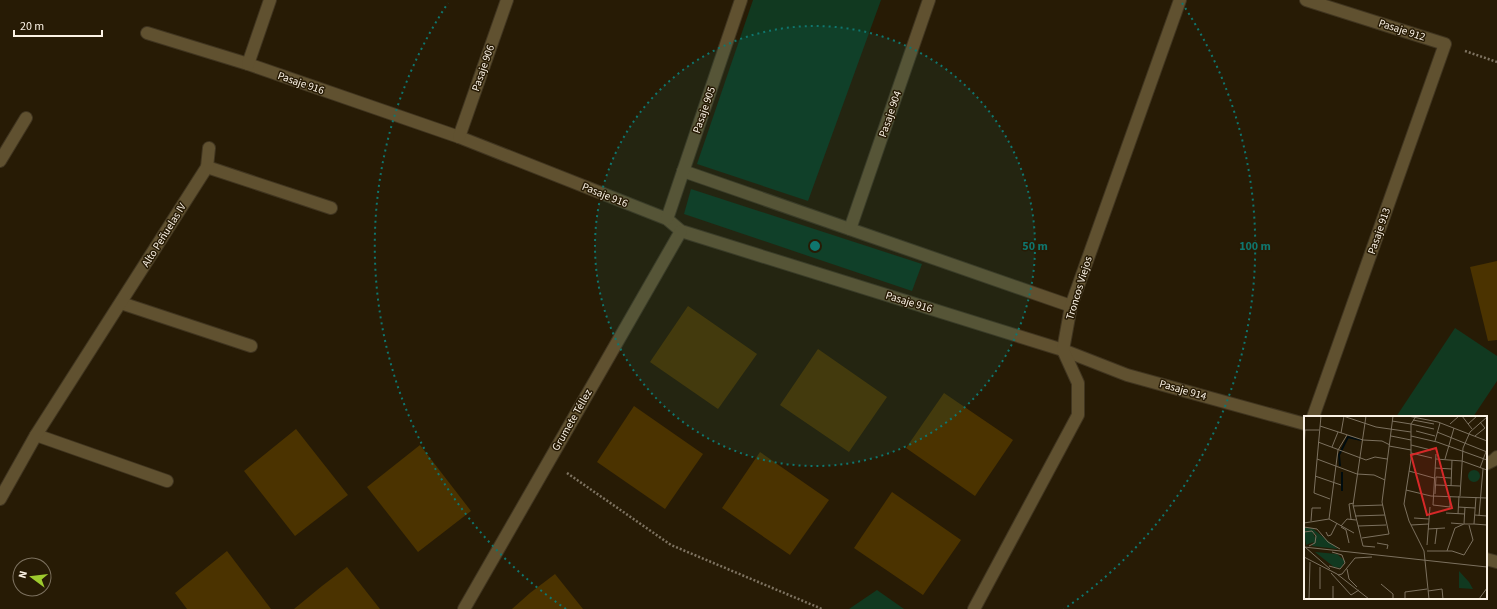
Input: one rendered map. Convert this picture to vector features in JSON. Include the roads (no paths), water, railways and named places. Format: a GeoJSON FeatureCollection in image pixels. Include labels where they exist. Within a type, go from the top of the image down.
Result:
{"type":"FeatureCollection","features":[{"type":"Feature","properties":{"kind":"street"},"geometry":{"type":"LineString","coordinates":[[248,64],[270,0]]}},
{"type":"Feature","properties":{"kind":"street","name":"Pasaje 906"},"geometry":{"type":"LineString","coordinates":[[459,137],[507,0]]}},
{"type":"Feature","properties":{"kind":"street","name":"Pasaje 905"},"geometry":{"type":"LineString","coordinates":[[667,220],[741,0]]}},
{"type":"Feature","properties":{"kind":"street","name":"Pasaje 904"},"geometry":{"type":"LineString","coordinates":[[850,228],[929,0]]}},
{"type":"Feature","properties":{"kind":"street","name":"Troncos Viejos"},"geometry":{"type":"LineString","coordinates":[[1063,350],[1071,306],[1180,0]]}},
{"type":"Feature","properties":{"kind":"street","name":"Pasaje 912"},"geometry":{"type":"LineString","coordinates":[[1306,0],[1445,44]]}},
{"type":"Feature","properties":{"kind":"street","name":"Pasaje 916"},"geometry":{"type":"LineString","coordinates":[[147,33],[248,64],[459,137],[667,220],[681,231],[1063,350]]}},
{"type":"Feature","properties":{"kind":"street","name":"Pasaje 913"},"geometry":{"type":"LineString","coordinates":[[1313,416],[1445,44]]}},
{"type":"Feature","properties":{"kind":"street"},"geometry":{"type":"LineString","coordinates":[[0,161],[26,118]]}},
{"type":"Feature","properties":{"kind":"street","name":"Alto Peñuelas IV"},"geometry":{"type":"LineString","coordinates":[[0,499],[36,434],[207,167],[209,148]]}},
{"type":"Feature","properties":{"kind":"street"},"geometry":{"type":"LineString","coordinates":[[207,167],[331,208]]}},
{"type":"Feature","properties":{"kind":"street"},"geometry":{"type":"LineString","coordinates":[[683,171],[1071,306]]}},
{"type":"Feature","properties":{"kind":"street","name":"Grumete Téllez"},"geometry":{"type":"LineString","coordinates":[[464,609],[548,460],[681,231]]}},
{"type":"Feature","properties":{"kind":"street"},"geometry":{"type":"LineString","coordinates":[[121,302],[251,346]]}},
{"type":"Feature","properties":{"kind":"street"},"geometry":{"type":"LineString","coordinates":[[974,609],[1078,416],[1078,383],[1063,350]]}},
{"type":"Feature","properties":{"kind":"street","name":"Pasaje 914"},"geometry":{"type":"LineString","coordinates":[[1063,350],[1127,375],[1304,424]]}},
{"type":"Feature","properties":{"kind":"street"},"geometry":{"type":"LineString","coordinates":[[36,434],[167,482]]}},
{"type":"Feature","properties":{"kind":"street"},"geometry":{"type":"LineString","coordinates":[[1487,464],[1497,457]]}},
{"type":"Feature","properties":{"kind":"street"},"geometry":{"type":"LineString","coordinates":[[1487,559],[1497,562]]}}]}
